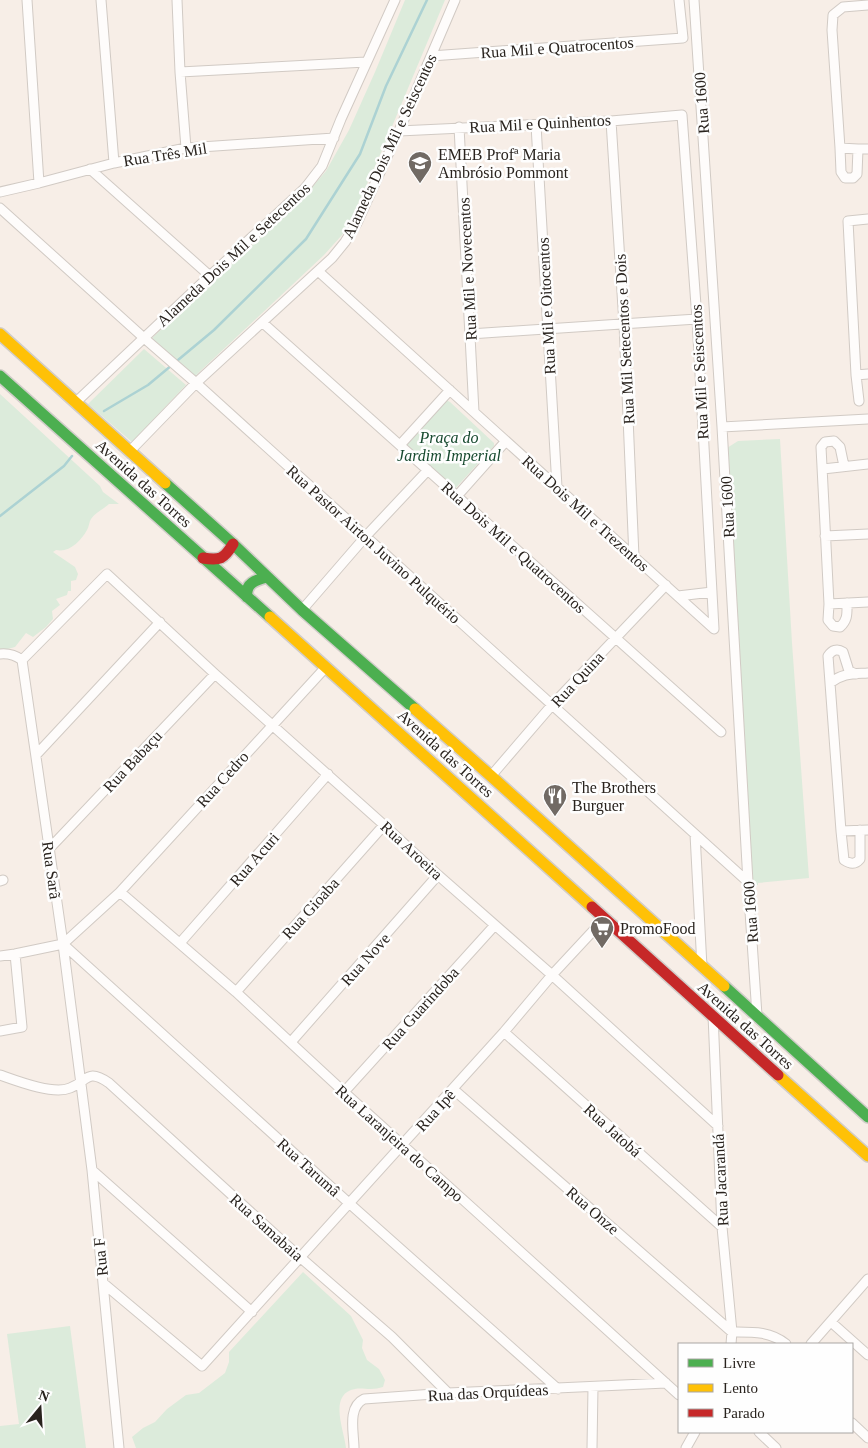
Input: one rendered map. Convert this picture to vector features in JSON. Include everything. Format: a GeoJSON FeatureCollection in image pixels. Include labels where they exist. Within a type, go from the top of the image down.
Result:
{"type":"FeatureCollection","features":[{"type":"Feature","properties":{"kind":"main road","name":"Avenida das Torres"},"geometry":{"type":"LineString","coordinates":[[0,334],[233,544],[302,610],[491,776],[868,1117]]}},
{"type":"Feature","properties":{"kind":"main road","name":"Avenida das Torres"},"geometry":{"type":"LineString","coordinates":[[0,376],[606,918],[690,996],[863,1147],[868,1156]]}},
{"type":"Feature","properties":{"kind":"main road"},"geometry":{"type":"LineString","coordinates":[[203,558],[215,560],[222,558],[233,544]]}},
{"type":"Feature","properties":{"kind":"main road"},"geometry":{"type":"LineString","coordinates":[[247,597],[246,587],[250,583],[267,577]]}},
{"type":"Feature","properties":{"kind":"street"},"geometry":{"type":"LineString","coordinates":[[27,0],[39,183]]}},
{"type":"Feature","properties":{"kind":"street"},"geometry":{"type":"LineString","coordinates":[[102,0],[114,163]]}},
{"type":"Feature","properties":{"kind":"street"},"geometry":{"type":"LineString","coordinates":[[177,0],[186,148]]}},
{"type":"Feature","properties":{"kind":"street","name":"Alameda Dois Mil e Setecentos"},"geometry":{"type":"LineString","coordinates":[[75,403],[305,188],[322,166],[366,62],[395,0]]}},
{"type":"Feature","properties":{"kind":"street","name":"Alameda Dois Mil e Seiscentos"},"geometry":{"type":"LineString","coordinates":[[196,383],[332,258],[351,233],[399,131],[455,0]]}},
{"type":"Feature","properties":{"kind":"street","name":"Rua Mil e Quatrocentos"},"geometry":{"type":"LineString","coordinates":[[431,56],[682,38],[679,0]]}},
{"type":"Feature","properties":{"kind":"street","name":"Rua 1600"},"geometry":{"type":"LineString","coordinates":[[694,0],[722,426],[757,1015]]}},
{"type":"Feature","properties":{"kind":"street"},"geometry":{"type":"LineString","coordinates":[[858,150],[857,174],[853,178],[845,178],[841,172],[832,30],[833,15],[843,7],[868,5]]}},
{"type":"Feature","properties":{"kind":"street"},"geometry":{"type":"LineString","coordinates":[[180,72],[366,62]]}},
{"type":"Feature","properties":{"kind":"street","name":"Rua Mil e Quinhentos"},"geometry":{"type":"LineString","coordinates":[[399,131],[611,121],[682,114]]}},
{"type":"Feature","properties":{"kind":"street","name":"Rua Mil e Seiscentos"},"geometry":{"type":"LineString","coordinates":[[682,114],[697,319],[714,629]]}},
{"type":"Feature","properties":{"kind":"street","name":"Rua Mil Setecentos e Dois"},"geometry":{"type":"LineString","coordinates":[[611,121],[624,324],[634,557]]}},
{"type":"Feature","properties":{"kind":"street","name":"Rua Mil e Oitocentos"},"geometry":{"type":"LineString","coordinates":[[536,125],[557,487]]}},
{"type":"Feature","properties":{"kind":"street","name":"Rua Mil e Novecentos"},"geometry":{"type":"LineString","coordinates":[[459,127],[474,412]]}},
{"type":"Feature","properties":{"kind":"street","name":"Rua Três Mil"},"geometry":{"type":"LineString","coordinates":[[0,192],[114,163],[186,148],[334,138]]}},
{"type":"Feature","properties":{"kind":"street"},"geometry":{"type":"LineString","coordinates":[[840,148],[868,149]]}},
{"type":"Feature","properties":{"kind":"street"},"geometry":{"type":"LineString","coordinates":[[90,169],[210,276]]}},
{"type":"Feature","properties":{"kind":"street","name":"Rua Pastor Airton Juvino Pulquério"},"geometry":{"type":"LineString","coordinates":[[0,208],[748,882]]}},
{"type":"Feature","properties":{"kind":"street"},"geometry":{"type":"LineString","coordinates":[[859,401],[848,221],[868,219]]}},
{"type":"Feature","properties":{"kind":"street","name":"Rua Dois Mil e Trezentos"},"geometry":{"type":"LineString","coordinates":[[318,270],[714,629]]}},
{"type":"Feature","properties":{"kind":"street"},"geometry":{"type":"LineString","coordinates":[[470,334],[697,319]]}},
{"type":"Feature","properties":{"kind":"street","name":"Rua Dois Mil e Quatrocentos"},"geometry":{"type":"LineString","coordinates":[[263,323],[720,732]]}},
{"type":"Feature","properties":{"kind":"street"},"geometry":{"type":"LineString","coordinates":[[856,375],[868,374]]}},
{"type":"Feature","properties":{"kind":"street","name":"Avenida das Torres"},"geometry":{"type":"LineString","coordinates":[[130,452],[196,383]]}},
{"type":"Feature","properties":{"kind":"street"},"geometry":{"type":"LineString","coordinates":[[400,445],[450,390]]}},
{"type":"Feature","properties":{"kind":"street"},"geometry":{"type":"LineString","coordinates":[[722,426],[868,419]]}},
{"type":"Feature","properties":{"kind":"street"},"geometry":{"type":"LineString","coordinates":[[457,496],[506,441]]}},
{"type":"Feature","properties":{"kind":"street"},"geometry":{"type":"LineString","coordinates":[[844,466],[840,447],[834,441],[825,442],[821,447],[829,604],[828,620],[833,626],[840,627],[845,622],[847,603]]}},
{"type":"Feature","properties":{"kind":"street"},"geometry":{"type":"LineString","coordinates":[[823,469],[868,464]]}},
{"type":"Feature","properties":{"kind":"street"},"geometry":{"type":"LineString","coordinates":[[302,610],[366,536],[428,470]]}},
{"type":"Feature","properties":{"kind":"street"},"geometry":{"type":"LineString","coordinates":[[826,536],[868,534]]}},
{"type":"Feature","properties":{"kind":"street","name":"Rua Aroeira"},"geometry":{"type":"LineString","coordinates":[[22,660],[106,574],[718,1126]]}},
{"type":"Feature","properties":{"kind":"street","name":"Rua Quina"},"geometry":{"type":"LineString","coordinates":[[491,776],[552,705],[666,585]]}},
{"type":"Feature","properties":{"kind":"street"},"geometry":{"type":"LineString","coordinates":[[678,596],[712,592]]}},
{"type":"Feature","properties":{"kind":"street"},"geometry":{"type":"LineString","coordinates":[[829,604],[868,602]]}},
{"type":"Feature","properties":{"kind":"street"},"geometry":{"type":"LineString","coordinates":[[36,756],[160,622]]}},
{"type":"Feature","properties":{"kind":"street"},"geometry":{"type":"LineString","coordinates":[[841,831],[864,830],[860,859],[858,861],[848,863],[844,860],[841,831],[828,656],[839,649],[843,652],[849,670],[856,674]]}},
{"type":"Feature","properties":{"kind":"street"},"geometry":{"type":"LineString","coordinates":[[0,654],[6,653],[22,660]]}},
{"type":"Feature","properties":{"kind":"street","name":"Rua Sarã"},"geometry":{"type":"LineString","coordinates":[[22,660],[63,944],[80,1081]]}},
{"type":"Feature","properties":{"kind":"street","name":"Rua Cedro"},"geometry":{"type":"LineString","coordinates":[[63,944],[120,892],[326,667]]}},
{"type":"Feature","properties":{"kind":"street"},"geometry":{"type":"LineString","coordinates":[[830,683],[843,675],[868,673]]}},
{"type":"Feature","properties":{"kind":"street","name":"Rua Babaçu"},"geometry":{"type":"LineString","coordinates":[[49,850],[215,674]]}},
{"type":"Feature","properties":{"kind":"street","name":"Rua Acuri"},"geometry":{"type":"LineString","coordinates":[[180,943],[328,774]]}},
{"type":"Feature","properties":{"kind":"street","name":"Rua Gioaba"},"geometry":{"type":"LineString","coordinates":[[236,992],[384,824]]}},
{"type":"Feature","properties":{"kind":"street"},"geometry":{"type":"LineString","coordinates":[[695,834],[702,967]]}},
{"type":"Feature","properties":{"kind":"street","name":"Rua Nove"},"geometry":{"type":"LineString","coordinates":[[291,1042],[438,875]]}},
{"type":"Feature","properties":{"kind":"street","name":"Rua Laranjeira do Campo"},"geometry":{"type":"LineString","coordinates":[[120,892],[236,992],[678,1394]]}},
{"type":"Feature","properties":{"kind":"street","name":"Rua Ipê"},"geometry":{"type":"LineString","coordinates":[[103,1283],[202,1366],[454,1089],[552,975],[606,918]]}},
{"type":"Feature","properties":{"kind":"street","name":"Rua Guarindoba"},"geometry":{"type":"LineString","coordinates":[[344,1092],[495,925]]}},
{"type":"Feature","properties":{"kind":"street"},"geometry":{"type":"LineString","coordinates":[[0,956],[63,944]]}},
{"type":"Feature","properties":{"kind":"street","name":"Rua Tarumâ"},"geometry":{"type":"LineString","coordinates":[[63,944],[350,1204],[558,1388]]}},
{"type":"Feature","properties":{"kind":"street"},"geometry":{"type":"LineString","coordinates":[[0,1031],[22,1027],[15,954]]}},
{"type":"Feature","properties":{"kind":"street","name":"Rua Jacarandá"},"geometry":{"type":"LineString","coordinates":[[713,1015],[722,1227],[732,1332],[731,1343]]}},
{"type":"Feature","properties":{"kind":"street","name":"Rua Jatobá"},"geometry":{"type":"LineString","coordinates":[[504,1032],[722,1227]]}},
{"type":"Feature","properties":{"kind":"street","name":"Rua Samabaia"},"geometry":{"type":"LineString","coordinates":[[0,1075],[37,1087],[55,1089],[69,1088],[89,1076],[95,1076],[109,1083],[301,1258],[392,1337],[448,1393]]}},
{"type":"Feature","properties":{"kind":"street","name":"Rua F"},"geometry":{"type":"LineString","coordinates":[[80,1081],[92,1170],[119,1448]]}},
{"type":"Feature","properties":{"kind":"street","name":"Rua Onze"},"geometry":{"type":"LineString","coordinates":[[454,1089],[732,1332]]}},
{"type":"Feature","properties":{"kind":"street"},"geometry":{"type":"LineString","coordinates":[[92,1170],[252,1312]]}},
{"type":"Feature","properties":{"kind":"street"},"geometry":{"type":"LineString","coordinates":[[812,1343],[868,1279]]}},
{"type":"Feature","properties":{"kind":"street"},"geometry":{"type":"LineString","coordinates":[[831,1322],[868,1355]]}},
{"type":"Feature","properties":{"kind":"street"},"geometry":{"type":"LineString","coordinates":[[732,1332],[766,1333],[779,1338],[785,1343]]}},
{"type":"Feature","properties":{"kind":"street","name":"Rua das Orquídeas"},"geometry":{"type":"LineString","coordinates":[[354,1448],[353,1412],[359,1401],[364,1399],[448,1393],[666,1384]]}},
{"type":"Feature","properties":{"kind":"street"},"geometry":{"type":"LineString","coordinates":[[592,1448],[593,1387]]}},
{"type":"Feature","properties":{"kind":"street"},"geometry":{"type":"LineString","coordinates":[[853,1424],[868,1438]]}},
{"type":"Feature","properties":{"kind":"street"},"geometry":{"type":"LineString","coordinates":[[686,1448],[694,1433]]}},
{"type":"Feature","properties":{"kind":"street"},"geometry":{"type":"LineString","coordinates":[[760,1433],[776,1448]]}},
{"type":"Feature","properties":{"kind":"green space"},"geometry":{"type":"Polygon","coordinates":[[[405,0],[445,0],[350,222],[342,235],[324,255],[195,376],[152,338],[298,203],[326,171],[349,130],[405,0]]]}},
{"type":"Feature","properties":{"kind":"green space"},"geometry":{"type":"Polygon","coordinates":[[[144,349],[186,385],[132,442],[88,404],[144,349]]]}},
{"type":"Feature","properties":{"kind":"green space"},"geometry":{"type":"Polygon","coordinates":[[[0,394],[100,486],[103,492],[119,504],[109,504],[95,514],[90,520],[88,529],[78,542],[70,548],[53,552],[75,567],[78,574],[76,580],[71,581],[71,591],[68,591],[67,595],[56,599],[60,605],[52,611],[53,619],[46,627],[33,637],[26,633],[15,647],[0,651],[0,394]]]}},
{"type":"Feature","properties":{"kind":"green space","name":"Praça do Jardim Imperial"},"geometry":{"type":"Polygon","coordinates":[[[446,400],[494,443],[494,446],[452,492],[403,447],[446,400]]]}},
{"type":"Feature","properties":{"kind":"green space"},"geometry":{"type":"Polygon","coordinates":[[[780,439],[809,878],[749,885],[727,448],[738,441],[780,439]]]}},
{"type":"Feature","properties":{"kind":"green space"},"geometry":{"type":"Polygon","coordinates":[[[303,1272],[351,1316],[363,1340],[362,1348],[367,1360],[379,1369],[385,1380],[383,1387],[355,1389],[347,1392],[342,1398],[340,1414],[346,1448],[136,1448],[132,1437],[143,1428],[155,1422],[167,1409],[186,1395],[199,1393],[225,1373],[229,1362],[229,1352],[303,1272]]]}},
{"type":"Feature","properties":{"kind":"green space"},"geometry":{"type":"Polygon","coordinates":[[[70,1326],[86,1448],[0,1448],[0,1426],[19,1424],[7,1334],[70,1326]]]}},
{"type":"Feature","properties":{"kind":"waterway"},"geometry":{"type":"LineString","coordinates":[[104,411],[148,385],[214,330],[306,239],[360,154],[386,86],[427,0]]}},
{"type":"Feature","properties":{"kind":"waterway"},"geometry":{"type":"LineString","coordinates":[[0,516],[64,466],[72,456]]}},
{"type":"Feature","properties":{"kind":"traffic: fast"},"geometry":{"type":"LineString","coordinates":[[0,376],[270,617]]}},
{"type":"Feature","properties":{"kind":"traffic: fast"},"geometry":{"type":"LineString","coordinates":[[165,483],[302,610],[415,709]]}},
{"type":"Feature","properties":{"kind":"traffic: fast"},"geometry":{"type":"LineString","coordinates":[[247,597],[250,585],[267,577]]}},
{"type":"Feature","properties":{"kind":"traffic: fast"},"geometry":{"type":"LineString","coordinates":[[724,986],[868,1117]]}},
{"type":"Feature","properties":{"kind":"traffic: slow"},"geometry":{"type":"LineString","coordinates":[[0,334],[165,483]]}},
{"type":"Feature","properties":{"kind":"traffic: slow"},"geometry":{"type":"LineString","coordinates":[[270,617],[592,907]]}},
{"type":"Feature","properties":{"kind":"traffic: slow"},"geometry":{"type":"LineString","coordinates":[[415,709],[724,986]]}},
{"type":"Feature","properties":{"kind":"traffic: slow"},"geometry":{"type":"LineString","coordinates":[[778,1075],[868,1156]]}},
{"type":"Feature","properties":{"kind":"traffic: jam"},"geometry":{"type":"LineString","coordinates":[[203,558],[221,558],[233,544]]}},
{"type":"Feature","properties":{"kind":"traffic: jam"},"geometry":{"type":"LineString","coordinates":[[592,907],[778,1075]]}},
{"type":"Feature","properties":{"kind":"place","name":"EMEB Profª Maria Ambrósio Pommont"},"geometry":{"type":"Point","coordinates":[420,184]}},
{"type":"Feature","properties":{"kind":"place","name":"The Brothers Burguer"},"geometry":{"type":"Point","coordinates":[555,817]}},
{"type":"Feature","properties":{"kind":"place","name":"PromoFood"},"geometry":{"type":"Point","coordinates":[602,949]}}]}
